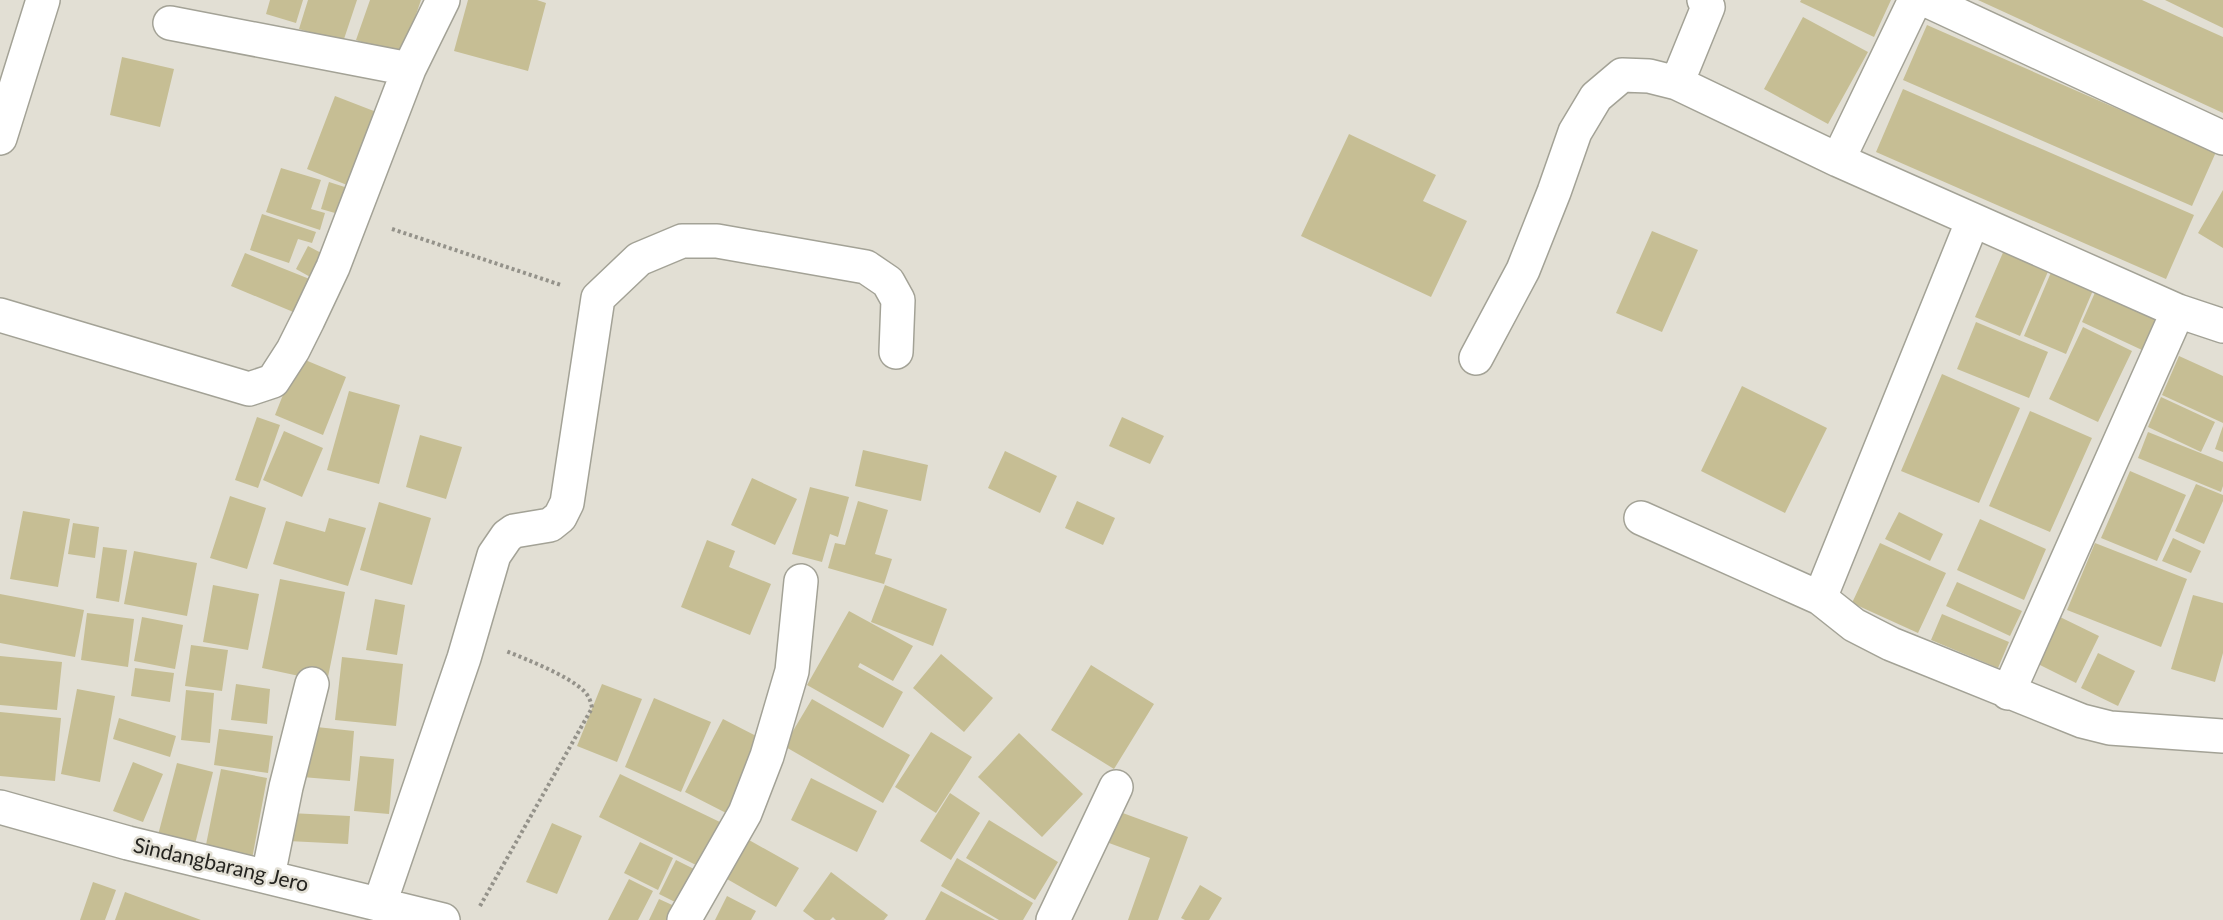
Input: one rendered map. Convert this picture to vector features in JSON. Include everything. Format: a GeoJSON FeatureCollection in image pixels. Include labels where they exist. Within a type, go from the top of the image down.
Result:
{"type":"FeatureCollection","features":[{"type":"Feature","properties":{"kind":"street"},"geometry":{"type":"LineString","coordinates":[[0,138],[43,0]]}},
{"type":"Feature","properties":{"kind":"street"},"geometry":{"type":"LineString","coordinates":[[0,315],[249,389],[273,381],[293,350],[333,267],[409,69],[443,0]]}},
{"type":"Feature","properties":{"kind":"street"},"geometry":{"type":"LineString","coordinates":[[1677,83],[1708,7],[1704,0]]}},
{"type":"Feature","properties":{"kind":"street"},"geometry":{"type":"LineString","coordinates":[[1838,160],[1915,0]]}},
{"type":"Feature","properties":{"kind":"street"},"geometry":{"type":"LineString","coordinates":[[1926,0],[2223,138]]}},
{"type":"Feature","properties":{"kind":"street"},"geometry":{"type":"LineString","coordinates":[[170,23],[409,69]]}},
{"type":"Feature","properties":{"kind":"street"},"geometry":{"type":"LineString","coordinates":[[1476,358],[1523,270],[1575,132],[1596,97],[1622,75],[1649,76],[1677,83],[1838,160],[2178,311],[2223,326]]}},
{"type":"Feature","properties":{"kind":"street"},"geometry":{"type":"LineString","coordinates":[[1820,598],[1973,220]]}},
{"type":"Feature","properties":{"kind":"street"},"geometry":{"type":"LineString","coordinates":[[380,903],[471,635],[494,555],[514,531],[550,525],[560,517],[567,504],[598,298],[639,259],[682,241],[717,241],[866,267],[888,282],[897,300],[896,352]]}},
{"type":"Feature","properties":{"kind":"street"},"geometry":{"type":"LineString","coordinates":[[2008,693],[2178,311]]}},
{"type":"Feature","properties":{"kind":"street"},"geometry":{"type":"LineString","coordinates":[[1641,518],[1820,598],[1854,624],[1891,644],[2082,721],[2110,728],[2223,736]]}},
{"type":"Feature","properties":{"kind":"street"},"geometry":{"type":"LineString","coordinates":[[684,920],[745,813],[767,756],[792,671],[801,581]]}},
{"type":"Feature","properties":{"kind":"street"},"geometry":{"type":"LineString","coordinates":[[268,876],[286,787],[312,684]]}},
{"type":"Feature","properties":{"kind":"street"},"geometry":{"type":"LineString","coordinates":[[1053,920],[1116,787]]}},
{"type":"Feature","properties":{"kind":"street","name":"Sindangbarang Jero"},"geometry":{"type":"LineString","coordinates":[[0,807],[128,843],[443,920]]}},
{"type":"Feature","properties":{"kind":"path"},"geometry":{"type":"LineString","coordinates":[[352,215],[598,298]]}},
{"type":"Feature","properties":{"kind":"path"},"geometry":{"type":"LineString","coordinates":[[471,635],[560,676],[584,691],[590,699],[592,708],[478,910]]}},
{"type":"Feature","properties":{"kind":"building"},"geometry":{"type":"Polygon","coordinates":[[[270,0],[303,0],[296,23],[266,14],[270,0]]]}},
{"type":"Feature","properties":{"kind":"building"},"geometry":{"type":"Polygon","coordinates":[[[308,0],[357,0],[343,42],[299,29],[308,0]]]}},
{"type":"Feature","properties":{"kind":"building"},"geometry":{"type":"Polygon","coordinates":[[[370,0],[421,0],[402,56],[356,40],[370,0]]]}},
{"type":"Feature","properties":{"kind":"building"},"geometry":{"type":"Polygon","coordinates":[[[468,0],[537,0],[546,3],[528,71],[454,51],[468,0]]]}},
{"type":"Feature","properties":{"kind":"building"},"geometry":{"type":"Polygon","coordinates":[[[1801,0],[1891,0],[1874,37],[1800,2],[1801,0]]]}},
{"type":"Feature","properties":{"kind":"building"},"geometry":{"type":"Polygon","coordinates":[[[1978,0],[2142,0],[2223,37],[2223,113],[1978,0]]]}},
{"type":"Feature","properties":{"kind":"building"},"geometry":{"type":"Polygon","coordinates":[[[2165,0],[2223,0],[2223,28],[2200,17],[2165,0]]]}},
{"type":"Feature","properties":{"kind":"building"},"geometry":{"type":"Polygon","coordinates":[[[1803,17],[1868,52],[1828,124],[1764,89],[1803,17]]]}},
{"type":"Feature","properties":{"kind":"building"},"geometry":{"type":"Polygon","coordinates":[[[1927,25],[2216,152],[2192,206],[1903,80],[1927,25]]]}},
{"type":"Feature","properties":{"kind":"building"},"geometry":{"type":"Polygon","coordinates":[[[122,57],[174,69],[160,127],[110,115],[122,57]]]}},
{"type":"Feature","properties":{"kind":"building"},"geometry":{"type":"Polygon","coordinates":[[[1903,89],[2194,215],[2166,279],[1876,152],[1903,89]]]}},
{"type":"Feature","properties":{"kind":"building"},"geometry":{"type":"Polygon","coordinates":[[[335,96],[379,113],[352,187],[307,169],[335,96]]]}},
{"type":"Feature","properties":{"kind":"building"},"geometry":{"type":"Polygon","coordinates":[[[1349,134],[1436,175],[1423,201],[1467,221],[1431,297],[1301,236],[1349,134]]]}},
{"type":"Feature","properties":{"kind":"building"},"geometry":{"type":"Polygon","coordinates":[[[281,168],[321,180],[311,209],[325,213],[320,230],[266,212],[281,168]]]}},
{"type":"Feature","properties":{"kind":"building"},"geometry":{"type":"Polygon","coordinates":[[[329,182],[351,189],[342,215],[321,209],[329,182]]]}},
{"type":"Feature","properties":{"kind":"building"},"geometry":{"type":"Polygon","coordinates":[[[2223,190],[2223,248],[2198,233],[2223,190]]]}},
{"type":"Feature","properties":{"kind":"building"},"geometry":{"type":"Polygon","coordinates":[[[262,214],[316,232],[312,243],[298,239],[289,263],[250,250],[262,214]]]}},
{"type":"Feature","properties":{"kind":"building"},"geometry":{"type":"Polygon","coordinates":[[[1652,231],[1698,250],[1662,332],[1616,313],[1652,231]]]}},
{"type":"Feature","properties":{"kind":"building"},"geometry":{"type":"Polygon","coordinates":[[[308,246],[325,255],[312,278],[296,269],[308,246]]]}},
{"type":"Feature","properties":{"kind":"building"},"geometry":{"type":"Polygon","coordinates":[[[2005,248],[2050,267],[2020,336],[1975,317],[2005,248]]]}},
{"type":"Feature","properties":{"kind":"building"},"geometry":{"type":"Polygon","coordinates":[[[245,253],[312,280],[298,314],[231,286],[245,253]]]}},
{"type":"Feature","properties":{"kind":"building"},"geometry":{"type":"Polygon","coordinates":[[[2052,270],[2094,288],[2066,354],[2024,336],[2052,270]]]}},
{"type":"Feature","properties":{"kind":"building"},"geometry":{"type":"Polygon","coordinates":[[[2097,288],[2157,315],[2142,350],[2082,322],[2097,288]]]}},
{"type":"Feature","properties":{"kind":"building"},"geometry":{"type":"Polygon","coordinates":[[[1976,322],[2048,352],[2029,398],[1957,369],[1976,322]]]}},
{"type":"Feature","properties":{"kind":"building"},"geometry":{"type":"Polygon","coordinates":[[[2083,327],[2132,351],[2098,422],[2049,399],[2083,327]]]}},
{"type":"Feature","properties":{"kind":"building"},"geometry":{"type":"Polygon","coordinates":[[[2179,356],[2223,376],[2223,423],[2162,395],[2179,356]]]}},
{"type":"Feature","properties":{"kind":"building"},"geometry":{"type":"Polygon","coordinates":[[[298,357],[346,377],[323,435],[275,415],[298,357]]]}},
{"type":"Feature","properties":{"kind":"building"},"geometry":{"type":"Polygon","coordinates":[[[1942,374],[2020,408],[1979,503],[1901,471],[1942,374]]]}},
{"type":"Feature","properties":{"kind":"building"},"geometry":{"type":"Polygon","coordinates":[[[1742,386],[1827,428],[1785,513],[1701,471],[1742,386]]]}},
{"type":"Feature","properties":{"kind":"building"},"geometry":{"type":"Polygon","coordinates":[[[349,391],[400,405],[379,484],[327,470],[349,391]]]}},
{"type":"Feature","properties":{"kind":"building"},"geometry":{"type":"Polygon","coordinates":[[[2161,397],[2215,422],[2201,452],[2148,427],[2161,397]]]}},
{"type":"Feature","properties":{"kind":"building"},"geometry":{"type":"Polygon","coordinates":[[[2030,411],[2092,438],[2050,532],[1989,506],[2030,411]]]}},
{"type":"Feature","properties":{"kind":"building"},"geometry":{"type":"Polygon","coordinates":[[[257,417],[280,425],[258,488],[235,480],[257,417]]]}},
{"type":"Feature","properties":{"kind":"building"},"geometry":{"type":"Polygon","coordinates":[[[1122,417],[1164,436],[1150,464],[1109,446],[1122,417]]]}},
{"type":"Feature","properties":{"kind":"building"},"geometry":{"type":"Polygon","coordinates":[[[2223,426],[2223,452],[2215,449],[2223,426]]]}},
{"type":"Feature","properties":{"kind":"building"},"geometry":{"type":"Polygon","coordinates":[[[284,431],[323,448],[302,497],[263,480],[284,431]]]}},
{"type":"Feature","properties":{"kind":"building"},"geometry":{"type":"Polygon","coordinates":[[[2148,432],[2223,462],[2221,492],[2138,458],[2148,432]]]}},
{"type":"Feature","properties":{"kind":"building"},"geometry":{"type":"Polygon","coordinates":[[[420,435],[462,447],[446,499],[406,487],[420,435]]]}},
{"type":"Feature","properties":{"kind":"building"},"geometry":{"type":"Polygon","coordinates":[[[863,450],[928,465],[921,501],[855,486],[863,450]]]}},
{"type":"Feature","properties":{"kind":"building"},"geometry":{"type":"Polygon","coordinates":[[[1005,451],[1057,476],[1040,513],[988,488],[1005,451]]]}},
{"type":"Feature","properties":{"kind":"building"},"geometry":{"type":"Polygon","coordinates":[[[2130,471],[2186,495],[2157,561],[2101,538],[2130,471]]]}},
{"type":"Feature","properties":{"kind":"building"},"geometry":{"type":"Polygon","coordinates":[[[752,478],[797,499],[775,545],[731,525],[752,478]]]}},
{"type":"Feature","properties":{"kind":"building"},"geometry":{"type":"Polygon","coordinates":[[[2196,484],[2223,495],[2223,501],[2204,544],[2175,531],[2196,484]]]}},
{"type":"Feature","properties":{"kind":"building"},"geometry":{"type":"Polygon","coordinates":[[[810,487],[849,497],[838,537],[830,534],[822,562],[792,554],[810,487]]]}},
{"type":"Feature","properties":{"kind":"building"},"geometry":{"type":"Polygon","coordinates":[[[230,496],[266,508],[247,569],[210,558],[230,496]]]}},
{"type":"Feature","properties":{"kind":"building"},"geometry":{"type":"Polygon","coordinates":[[[858,501],[888,510],[875,554],[892,559],[884,584],[828,568],[835,543],[845,545],[858,501]]]}},
{"type":"Feature","properties":{"kind":"building"},"geometry":{"type":"Polygon","coordinates":[[[1077,501],[1115,518],[1103,545],[1065,528],[1077,501]]]}},
{"type":"Feature","properties":{"kind":"building"},"geometry":{"type":"Polygon","coordinates":[[[379,502],[431,518],[412,585],[360,570],[379,502]]]}},
{"type":"Feature","properties":{"kind":"building"},"geometry":{"type":"Polygon","coordinates":[[[23,511],[70,519],[58,587],[10,579],[23,511]]]}},
{"type":"Feature","properties":{"kind":"building"},"geometry":{"type":"Polygon","coordinates":[[[1899,512],[1943,534],[1930,561],[1885,539],[1899,512]]]}},
{"type":"Feature","properties":{"kind":"building"},"geometry":{"type":"Polygon","coordinates":[[[329,518],[366,528],[348,586],[273,564],[286,521],[325,532],[329,518]]]}},
{"type":"Feature","properties":{"kind":"building"},"geometry":{"type":"Polygon","coordinates":[[[1980,519],[2046,549],[2024,600],[1957,570],[1980,519]]]}},
{"type":"Feature","properties":{"kind":"building"},"geometry":{"type":"Polygon","coordinates":[[[73,523],[99,527],[95,558],[68,554],[73,523]]]}},
{"type":"Feature","properties":{"kind":"building"},"geometry":{"type":"Polygon","coordinates":[[[2173,538],[2201,551],[2191,573],[2162,561],[2173,538]]]}},
{"type":"Feature","properties":{"kind":"building"},"geometry":{"type":"Polygon","coordinates":[[[707,540],[735,551],[729,567],[771,584],[750,635],[681,607],[707,540]]]}},
{"type":"Feature","properties":{"kind":"building"},"geometry":{"type":"Polygon","coordinates":[[[1880,543],[1946,573],[1918,633],[1852,603],[1880,543]]]}},
{"type":"Feature","properties":{"kind":"building"},"geometry":{"type":"Polygon","coordinates":[[[2095,543],[2187,579],[2161,647],[2067,610],[2095,543]]]}},
{"type":"Feature","properties":{"kind":"building"},"geometry":{"type":"Polygon","coordinates":[[[103,547],[127,550],[119,602],[96,598],[103,547]]]}},
{"type":"Feature","properties":{"kind":"building"},"geometry":{"type":"Polygon","coordinates":[[[134,551],[197,563],[187,616],[124,604],[134,551]]]}},
{"type":"Feature","properties":{"kind":"building"},"geometry":{"type":"Polygon","coordinates":[[[280,579],[345,592],[327,682],[262,668],[280,579]]]}},
{"type":"Feature","properties":{"kind":"building"},"geometry":{"type":"Polygon","coordinates":[[[1957,582],[2022,611],[2010,636],[1946,606],[1957,582]]]}},
{"type":"Feature","properties":{"kind":"building"},"geometry":{"type":"Polygon","coordinates":[[[213,585],[259,594],[248,650],[203,642],[213,585]]]}},
{"type":"Feature","properties":{"kind":"building"},"geometry":{"type":"Polygon","coordinates":[[[885,585],[947,609],[933,646],[871,622],[885,585]]]}},
{"type":"Feature","properties":{"kind":"building"},"geometry":{"type":"Polygon","coordinates":[[[0,594],[84,610],[75,657],[0,643],[0,594]]]}},
{"type":"Feature","properties":{"kind":"building"},"geometry":{"type":"Polygon","coordinates":[[[2193,595],[2223,603],[2223,653],[2215,682],[2171,669],[2193,595]]]}},
{"type":"Feature","properties":{"kind":"building"},"geometry":{"type":"Polygon","coordinates":[[[375,599],[405,605],[397,655],[366,650],[375,599]]]}},
{"type":"Feature","properties":{"kind":"building"},"geometry":{"type":"Polygon","coordinates":[[[849,611],[913,646],[893,681],[860,663],[858,667],[903,692],[883,728],[807,685],[849,611]]]}},
{"type":"Feature","properties":{"kind":"building"},"geometry":{"type":"Polygon","coordinates":[[[87,613],[134,619],[128,667],[81,660],[87,613]]]}},
{"type":"Feature","properties":{"kind":"building"},"geometry":{"type":"Polygon","coordinates":[[[1942,614],[2009,642],[1998,668],[1931,640],[1942,614]]]}},
{"type":"Feature","properties":{"kind":"building"},"geometry":{"type":"Polygon","coordinates":[[[142,617],[183,625],[175,669],[134,661],[142,617]]]}},
{"type":"Feature","properties":{"kind":"building"},"geometry":{"type":"Polygon","coordinates":[[[2060,617],[2099,636],[2076,683],[2038,664],[2060,617]]]}},
{"type":"Feature","properties":{"kind":"building"},"geometry":{"type":"Polygon","coordinates":[[[191,645],[228,650],[222,691],[185,686],[191,645]]]}},
{"type":"Feature","properties":{"kind":"building"},"geometry":{"type":"Polygon","coordinates":[[[2098,653],[2135,671],[2118,706],[2081,688],[2098,653]]]}},
{"type":"Feature","properties":{"kind":"building"},"geometry":{"type":"Polygon","coordinates":[[[941,654],[993,698],[964,732],[913,688],[941,654]]]}},
{"type":"Feature","properties":{"kind":"building"},"geometry":{"type":"Polygon","coordinates":[[[0,656],[62,662],[57,710],[0,705],[0,656]]]}},
{"type":"Feature","properties":{"kind":"building"},"geometry":{"type":"Polygon","coordinates":[[[342,657],[403,664],[396,726],[335,720],[342,657]]]}},
{"type":"Feature","properties":{"kind":"building"},"geometry":{"type":"Polygon","coordinates":[[[1091,665],[1154,704],[1114,769],[1051,730],[1091,665]]]}},
{"type":"Feature","properties":{"kind":"building"},"geometry":{"type":"Polygon","coordinates":[[[135,668],[174,673],[170,702],[131,696],[135,668]]]}},
{"type":"Feature","properties":{"kind":"building"},"geometry":{"type":"Polygon","coordinates":[[[236,684],[270,689],[267,724],[231,720],[236,684]]]}},
{"type":"Feature","properties":{"kind":"building"},"geometry":{"type":"Polygon","coordinates":[[[602,684],[642,699],[617,762],[577,746],[602,684]]]}},
{"type":"Feature","properties":{"kind":"building"},"geometry":{"type":"Polygon","coordinates":[[[77,689],[115,696],[100,782],[61,774],[77,689]]]}},
{"type":"Feature","properties":{"kind":"building"},"geometry":{"type":"Polygon","coordinates":[[[186,690],[214,693],[210,743],[181,740],[186,690]]]}},
{"type":"Feature","properties":{"kind":"building"},"geometry":{"type":"Polygon","coordinates":[[[654,698],[711,722],[681,792],[625,767],[654,698]]]}},
{"type":"Feature","properties":{"kind":"building"},"geometry":{"type":"Polygon","coordinates":[[[812,699],[910,755],[883,803],[784,746],[812,699]]]}},
{"type":"Feature","properties":{"kind":"building"},"geometry":{"type":"Polygon","coordinates":[[[0,712],[61,718],[55,781],[0,776],[0,712]]]}},
{"type":"Feature","properties":{"kind":"building"},"geometry":{"type":"Polygon","coordinates":[[[119,718],[176,736],[170,757],[113,739],[119,718]]]}},
{"type":"Feature","properties":{"kind":"building"},"geometry":{"type":"Polygon","coordinates":[[[723,719],[768,742],[730,815],[685,792],[723,719]]]}},
{"type":"Feature","properties":{"kind":"building"},"geometry":{"type":"Polygon","coordinates":[[[307,726],[354,731],[350,781],[302,777],[307,726]]]}},
{"type":"Feature","properties":{"kind":"building"},"geometry":{"type":"Polygon","coordinates":[[[219,729],[273,736],[268,773],[214,765],[219,729]]]}},
{"type":"Feature","properties":{"kind":"building"},"geometry":{"type":"Polygon","coordinates":[[[931,732],[972,757],[936,813],[895,787],[931,732]]]}},
{"type":"Feature","properties":{"kind":"building"},"geometry":{"type":"Polygon","coordinates":[[[1019,733],[1083,794],[1042,837],[978,777],[1019,733]]]}},
{"type":"Feature","properties":{"kind":"building"},"geometry":{"type":"Polygon","coordinates":[[[360,756],[394,759],[389,814],[354,811],[360,756]]]}},
{"type":"Feature","properties":{"kind":"building"},"geometry":{"type":"Polygon","coordinates":[[[133,762],[163,774],[143,822],[113,811],[133,762]]]}},
{"type":"Feature","properties":{"kind":"building"},"geometry":{"type":"Polygon","coordinates":[[[177,763],[213,772],[195,844],[158,835],[177,763]]]}},
{"type":"Feature","properties":{"kind":"building"},"geometry":{"type":"Polygon","coordinates":[[[221,769],[267,778],[252,859],[205,850],[221,769]]]}},
{"type":"Feature","properties":{"kind":"building"},"geometry":{"type":"Polygon","coordinates":[[[620,774],[722,823],[700,867],[599,817],[620,774]]]}},
{"type":"Feature","properties":{"kind":"building"},"geometry":{"type":"Polygon","coordinates":[[[811,778],[877,811],[857,852],[791,820],[811,778]]]}},
{"type":"Feature","properties":{"kind":"building"},"geometry":{"type":"Polygon","coordinates":[[[950,793],[980,813],[951,860],[920,841],[950,793]]]}},
{"type":"Feature","properties":{"kind":"building"},"geometry":{"type":"Polygon","coordinates":[[[1120,812],[1188,837],[1158,920],[1128,920],[1150,858],[1109,843],[1120,812]]]}},
{"type":"Feature","properties":{"kind":"building"},"geometry":{"type":"Polygon","coordinates":[[[290,813],[350,816],[348,844],[288,841],[290,813]]]}},
{"type":"Feature","properties":{"kind":"building"},"geometry":{"type":"Polygon","coordinates":[[[989,820],[1058,862],[1035,900],[966,858],[989,820]]]}},
{"type":"Feature","properties":{"kind":"building"},"geometry":{"type":"Polygon","coordinates":[[[552,823],[582,836],[557,894],[526,882],[552,823]]]}},
{"type":"Feature","properties":{"kind":"building"},"geometry":{"type":"Polygon","coordinates":[[[749,840],[799,868],[776,907],[727,879],[749,840]]]}},
{"type":"Feature","properties":{"kind":"building"},"geometry":{"type":"Polygon","coordinates":[[[640,842],[673,858],[658,890],[624,873],[640,842]]]}},
{"type":"Feature","properties":{"kind":"building"},"geometry":{"type":"Polygon","coordinates":[[[957,858],[1033,903],[1023,920],[999,920],[941,886],[957,858]]]}},
{"type":"Feature","properties":{"kind":"building"},"geometry":{"type":"Polygon","coordinates":[[[676,860],[700,872],[683,906],[659,894],[676,860]]]}},
{"type":"Feature","properties":{"kind":"building"},"geometry":{"type":"Polygon","coordinates":[[[831,872],[888,915],[884,920],[836,920],[833,917],[830,920],[815,920],[803,911],[831,872]]]}},
{"type":"Feature","properties":{"kind":"building"},"geometry":{"type":"Polygon","coordinates":[[[629,879],[653,891],[638,920],[608,920],[629,879]]]}},
{"type":"Feature","properties":{"kind":"building"},"geometry":{"type":"Polygon","coordinates":[[[93,882],[116,890],[105,920],[80,920],[93,882]]]}},
{"type":"Feature","properties":{"kind":"building"},"geometry":{"type":"Polygon","coordinates":[[[1200,885],[1222,898],[1209,920],[1181,918],[1200,885]]]}},
{"type":"Feature","properties":{"kind":"building"},"geometry":{"type":"Polygon","coordinates":[[[941,891],[995,920],[925,920],[941,891]]]}},
{"type":"Feature","properties":{"kind":"building"},"geometry":{"type":"Polygon","coordinates":[[[125,892],[201,920],[115,920],[125,892]]]}},
{"type":"Feature","properties":{"kind":"building"},"geometry":{"type":"Polygon","coordinates":[[[727,896],[756,911],[751,920],[715,920],[727,896]]]}},
{"type":"Feature","properties":{"kind":"building"},"geometry":{"type":"Polygon","coordinates":[[[659,899],[681,909],[676,920],[649,920],[659,899]]]}}]}
